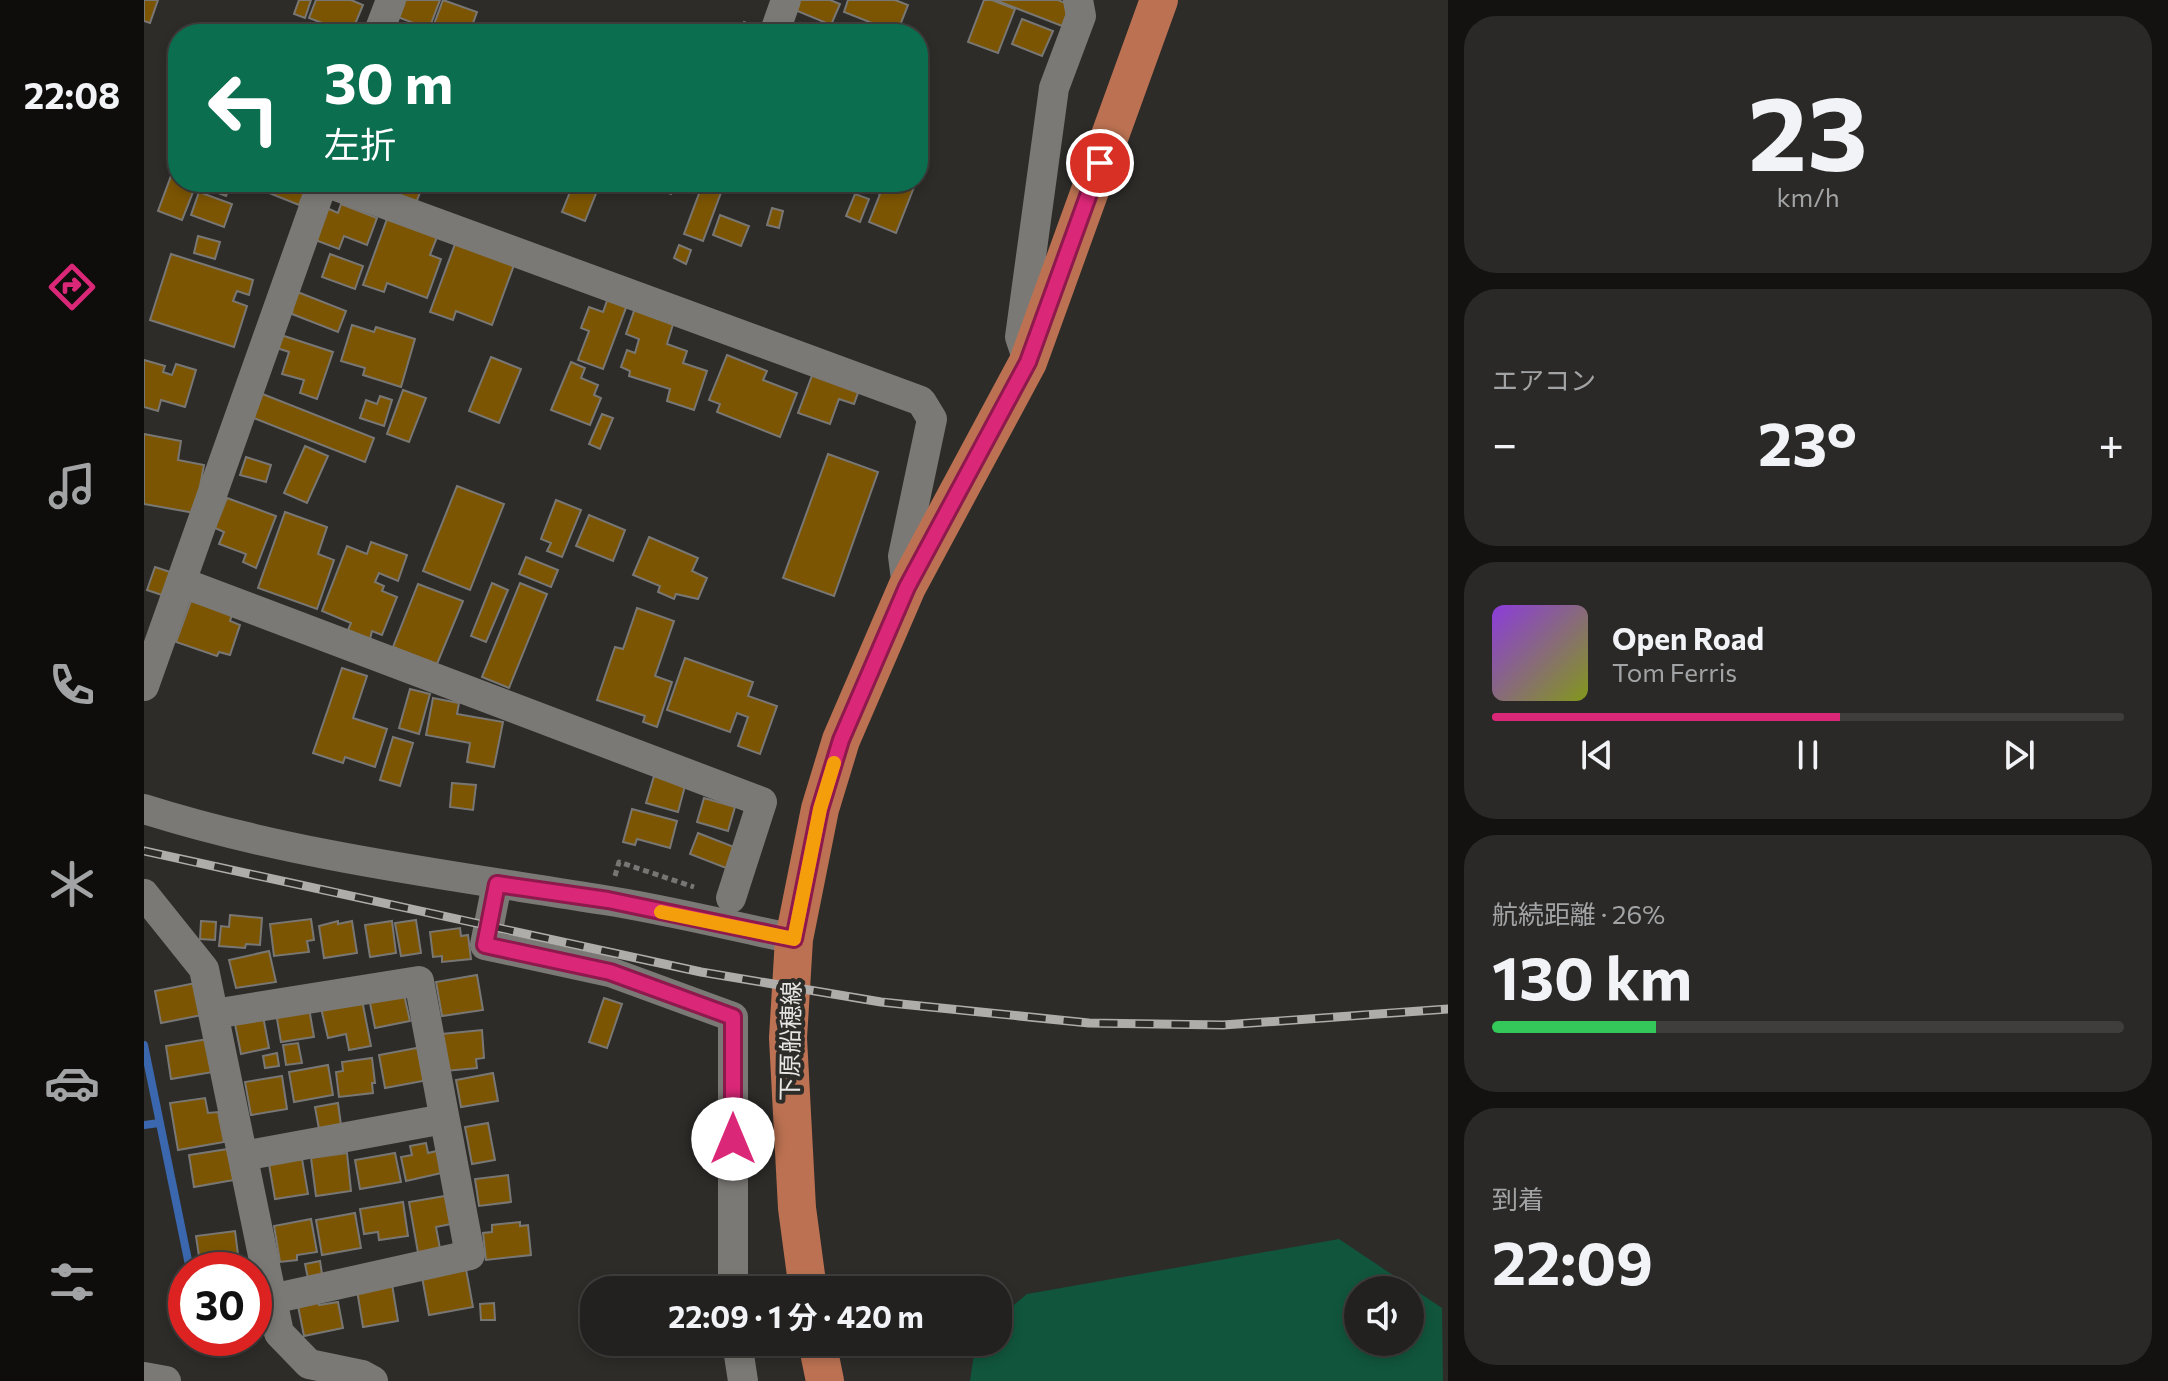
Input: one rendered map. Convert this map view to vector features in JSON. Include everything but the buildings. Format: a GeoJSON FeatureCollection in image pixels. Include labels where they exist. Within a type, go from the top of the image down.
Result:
{"type":"FeatureCollection","features":[{"type":"Feature","properties":{"kind":"main road","name":"下原船穂線"},"geometry":{"type":"LineString","coordinates":[[806,1276],[797,1208],[788,1038],[794,939],[820,809],[857,700],[907,587],[1028,362],[1159,0]]}},
{"type":"Feature","properties":{"kind":"main road"},"geometry":{"type":"LineString","coordinates":[[820,1356],[825,1381]]}},
{"type":"Feature","properties":{"kind":"street"},"geometry":{"type":"LineString","coordinates":[[382,24],[391,0]]}},
{"type":"Feature","properties":{"kind":"street"},"geometry":{"type":"LineString","coordinates":[[778,24],[786,0]]}},
{"type":"Feature","properties":{"kind":"street"},"geometry":{"type":"LineString","coordinates":[[1028,362],[1020,337],[1054,88],[1081,16],[1078,0]]}},
{"type":"Feature","properties":{"kind":"street"},"geometry":{"type":"LineString","coordinates":[[144,686],[320,192]]}},
{"type":"Feature","properties":{"kind":"street"},"geometry":{"type":"LineString","coordinates":[[351,192],[921,401],[932,419],[903,556],[907,587]]}},
{"type":"Feature","properties":{"kind":"street"},"geometry":{"type":"LineString","coordinates":[[181,582],[762,802],[731,898]]}},
{"type":"Feature","properties":{"kind":"street"},"geometry":{"type":"LineString","coordinates":[[144,809],[188,823],[316,851],[497,884],[608,900],[794,939]]}},
{"type":"Feature","properties":{"kind":"street"},"geometry":{"type":"LineString","coordinates":[[497,884],[485,945],[610,972],[733,1017],[733,1276]]}},
{"type":"Feature","properties":{"kind":"street"},"geometry":{"type":"LineString","coordinates":[[144,894],[204,969],[262,1252]]}},
{"type":"Feature","properties":{"kind":"street"},"geometry":{"type":"LineString","coordinates":[[214,1014],[419,981],[470,1255],[272,1299],[279,1333],[309,1364],[362,1375],[373,1381]]}},
{"type":"Feature","properties":{"kind":"street"},"geometry":{"type":"LineString","coordinates":[[243,1156],[444,1119]]}},
{"type":"Feature","properties":{"kind":"street"},"geometry":{"type":"LineString","coordinates":[[739,1356],[743,1381]]}},
{"type":"Feature","properties":{"kind":"street"},"geometry":{"type":"LineString","coordinates":[[144,1377],[166,1381]]}},
{"type":"Feature","properties":{"kind":"green space"},"geometry":{"type":"Polygon","coordinates":[[[1339,1239],[1394,1276],[1344,1276],[1344,1356],[1424,1356],[1424,1296],[1442,1308],[1443,1381],[970,1381],[974,1356],[1012,1356],[1012,1306],[1027,1294],[1339,1239]]]}},
{"type":"Feature","properties":{"kind":"waterway"},"geometry":{"type":"LineString","coordinates":[[144,1045],[186,1252]]}},
{"type":"Feature","properties":{"kind":"waterway"},"geometry":{"type":"LineString","coordinates":[[144,1125],[159,1123]]}},
{"type":"Feature","properties":{"kind":"railway"},"geometry":{"type":"LineString","coordinates":[[144,851],[701,972],[881,1002],[1089,1023],[1223,1025],[1448,1009]]}},
{"type":"Feature","properties":{"kind":"slow traffic"},"geometry":{"type":"LineString","coordinates":[[661,912],[794,939],[820,809],[834,763]]}},
{"type":"Feature","properties":{"kind":"route"},"geometry":{"type":"LineString","coordinates":[[733,1139],[733,1017],[610,972],[485,945],[497,884],[608,900],[794,939],[820,809],[841,740],[907,587],[1028,362],[1100,163]]}}]}
